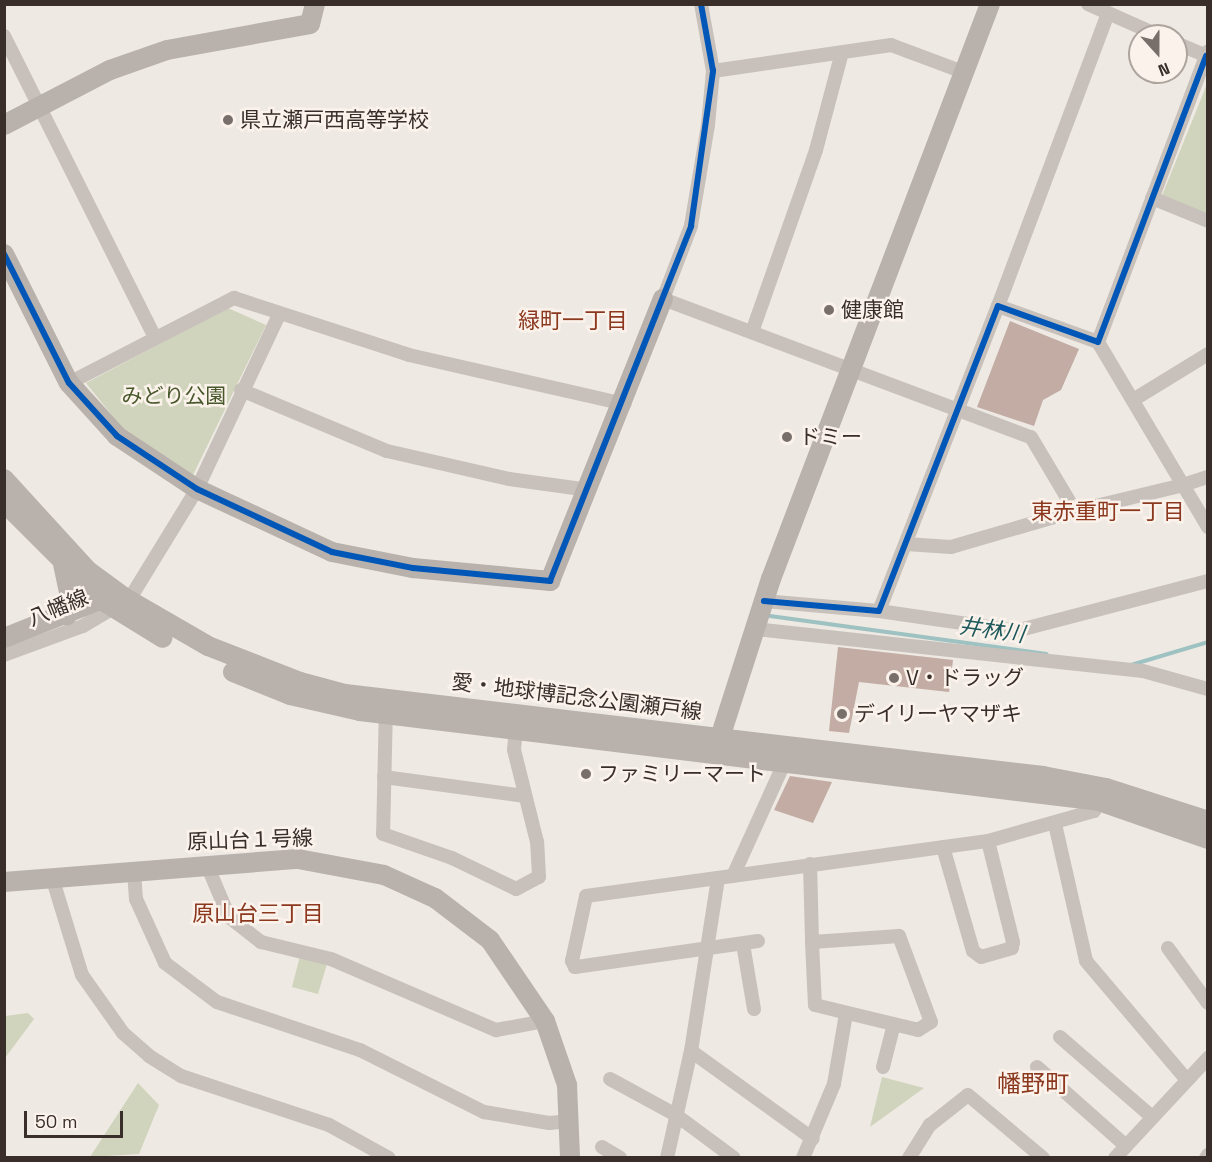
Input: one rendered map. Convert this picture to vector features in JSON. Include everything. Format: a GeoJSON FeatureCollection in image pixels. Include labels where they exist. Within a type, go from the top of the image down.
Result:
{"type":"FeatureCollection","features":[{"type":"Feature","properties":{"kind":"street"},"geometry":{"type":"LineString","coordinates":[[4,125],[110,70],[167,50],[310,24],[315,4]]}},
{"type":"Feature","properties":{"kind":"street"},"geometry":{"type":"LineString","coordinates":[[4,254],[69,382],[117,435],[197,489],[332,552],[413,568],[550,581],[624,404],[694,214],[713,71],[701,4]]}},
{"type":"Feature","properties":{"kind":"street"},"geometry":{"type":"LineString","coordinates":[[716,745],[764,601],[966,73],[990,4]]}},
{"type":"Feature","properties":{"kind":"street"},"geometry":{"type":"LineString","coordinates":[[1088,4],[1132,24]]}},
{"type":"Feature","properties":{"kind":"street"},"geometry":{"type":"LineString","coordinates":[[879,611],[959,411],[1108,14]]}},
{"type":"Feature","properties":{"kind":"street"},"geometry":{"type":"LineString","coordinates":[[4,36],[155,337]]}},
{"type":"Feature","properties":{"kind":"street"},"geometry":{"type":"LineString","coordinates":[[713,71],[891,45],[966,73]]}},
{"type":"Feature","properties":{"kind":"street"},"geometry":{"type":"LineString","coordinates":[[1098,342],[1207,53],[1188,47]]}},
{"type":"Feature","properties":{"kind":"street"},"geometry":{"type":"LineString","coordinates":[[752,332],[813,161],[842,52]]}},
{"type":"Feature","properties":{"kind":"street"},"geometry":{"type":"LineString","coordinates":[[1152,198],[1208,221]]}},
{"type":"Feature","properties":{"kind":"street"},"geometry":{"type":"LineString","coordinates":[[69,382],[229,299],[409,355],[624,404]]}},
{"type":"Feature","properties":{"kind":"street"},"geometry":{"type":"LineString","coordinates":[[663,299],[1031,437],[1075,511]]}},
{"type":"Feature","properties":{"kind":"street"},"geometry":{"type":"LineString","coordinates":[[998,306],[1098,342],[1208,527]]}},
{"type":"Feature","properties":{"kind":"street"},"geometry":{"type":"LineString","coordinates":[[117,600],[197,489],[241,390],[279,315]]}},
{"type":"Feature","properties":{"kind":"street"},"geometry":{"type":"LineString","coordinates":[[1133,400],[1208,354]]}},
{"type":"Feature","properties":{"kind":"street"},"geometry":{"type":"LineString","coordinates":[[241,390],[387,451],[509,479],[589,490]]}},
{"type":"Feature","properties":{"kind":"street"},"geometry":{"type":"LineString","coordinates":[[906,544],[951,547],[1075,511],[1208,477]]}},
{"type":"Feature","properties":{"kind":"street","name":"愛・地球博記念公園瀬戸線"},"geometry":{"type":"LineString","coordinates":[[4,479],[117,600]]}},
{"type":"Feature","properties":{"kind":"street","name":"愛・地球博記念公園瀬戸線"},"geometry":{"type":"LineString","coordinates":[[4,502],[63,564],[117,600],[290,695],[716,745],[1102,794],[1208,820]]}},
{"type":"Feature","properties":{"kind":"street"},"geometry":{"type":"LineString","coordinates":[[63,564],[72,602],[67,615]]}},
{"type":"Feature","properties":{"kind":"street"},"geometry":{"type":"LineString","coordinates":[[764,601],[879,611],[1016,631],[1208,581]]}},
{"type":"Feature","properties":{"kind":"street","name":"八幡線"},"geometry":{"type":"LineString","coordinates":[[4,638],[117,600]]}},
{"type":"Feature","properties":{"kind":"street","name":"八幡線"},"geometry":{"type":"LineString","coordinates":[[4,655],[117,600]]}},
{"type":"Feature","properties":{"kind":"street"},"geometry":{"type":"LineString","coordinates":[[755,629],[1143,671],[1208,689]]}},
{"type":"Feature","properties":{"kind":"street"},"geometry":{"type":"LineString","coordinates":[[386,706],[383,834],[452,858],[511,889],[539,877],[525,796],[514,750],[516,729]]}},
{"type":"Feature","properties":{"kind":"street","name":"愛・地球博記念公園瀬戸線"},"geometry":{"type":"LineString","coordinates":[[386,706],[516,729],[716,745]]}},
{"type":"Feature","properties":{"kind":"street"},"geometry":{"type":"LineString","coordinates":[[667,1158],[691,1051],[709,949],[726,877],[788,754]]}},
{"type":"Feature","properties":{"kind":"street"},"geometry":{"type":"LineString","coordinates":[[384,777],[525,796]]}},
{"type":"Feature","properties":{"kind":"street"},"geometry":{"type":"LineString","coordinates":[[758,941],[575,967],[572,961],[586,896],[988,841],[1055,824],[1094,811],[1102,794]]}},
{"type":"Feature","properties":{"kind":"street","name":"愛・地球博記念公園瀬戸線"},"geometry":{"type":"LineString","coordinates":[[1102,794],[1208,839]]}},
{"type":"Feature","properties":{"kind":"street"},"geometry":{"type":"LineString","coordinates":[[1055,824],[1086,961],[1187,1080]]}},
{"type":"Feature","properties":{"kind":"street"},"geometry":{"type":"LineString","coordinates":[[943,847],[973,951],[981,957],[1012,948],[1013,942],[988,841]]}},
{"type":"Feature","properties":{"kind":"street","name":"原山台１号線"},"geometry":{"type":"LineString","coordinates":[[4,882],[207,865],[326,861],[411,887],[435,898],[490,940],[518,974],[545,1021],[562,1068],[571,1120],[570,1158]]}},
{"type":"Feature","properties":{"kind":"street"},"geometry":{"type":"LineString","coordinates":[[810,864],[812,942],[815,1005],[918,1030],[931,1022],[932,1015],[900,936],[812,942]]}},
{"type":"Feature","properties":{"kind":"street"},"geometry":{"type":"LineString","coordinates":[[207,865],[229,917],[261,942],[331,958],[496,1030],[545,1021]]}},
{"type":"Feature","properties":{"kind":"street"},"geometry":{"type":"LineString","coordinates":[[134,871],[136,899],[165,963],[217,1002],[360,1050],[457,1103],[510,1118],[571,1120]]}},
{"type":"Feature","properties":{"kind":"street"},"geometry":{"type":"LineString","coordinates":[[52,877],[82,975],[123,1033],[149,1056],[181,1076],[329,1125],[389,1158]]}},
{"type":"Feature","properties":{"kind":"street"},"geometry":{"type":"LineString","coordinates":[[743,944],[754,1009]]}},
{"type":"Feature","properties":{"kind":"street"},"geometry":{"type":"LineString","coordinates":[[1168,948],[1208,1003]]}},
{"type":"Feature","properties":{"kind":"street"},"geometry":{"type":"LineString","coordinates":[[802,1158],[813,1139],[834,1084],[846,1014]]}},
{"type":"Feature","properties":{"kind":"street"},"geometry":{"type":"LineString","coordinates":[[883,1067],[894,1024]]}},
{"type":"Feature","properties":{"kind":"street"},"geometry":{"type":"LineString","coordinates":[[1060,1037],[1152,1118]]}},
{"type":"Feature","properties":{"kind":"street"},"geometry":{"type":"LineString","coordinates":[[691,1051],[813,1139]]}},
{"type":"Feature","properties":{"kind":"street"},"geometry":{"type":"LineString","coordinates":[[1115,1158],[1208,1058]]}},
{"type":"Feature","properties":{"kind":"street"},"geometry":{"type":"LineString","coordinates":[[1037,1067],[1126,1146]]}},
{"type":"Feature","properties":{"kind":"street"},"geometry":{"type":"LineString","coordinates":[[610,1079],[676,1115],[734,1158]]}},
{"type":"Feature","properties":{"kind":"street"},"geometry":{"type":"LineString","coordinates":[[909,1158],[930,1125],[968,1095],[1044,1158]]}},
{"type":"Feature","properties":{"kind":"street"},"geometry":{"type":"LineString","coordinates":[[602,1147],[620,1158]]}},
{"type":"Feature","properties":{"kind":"green space"},"geometry":{"type":"Polygon","coordinates":[[[1207,84],[1207,216],[1161,198],[1207,84]]]}},
{"type":"Feature","properties":{"kind":"green space","name":"みどり公園"},"geometry":{"type":"Polygon","coordinates":[[[228,308],[266,325],[193,475],[123,429],[86,383],[228,308]]]}},
{"type":"Feature","properties":{"kind":"green space"},"geometry":{"type":"Polygon","coordinates":[[[300,956],[327,964],[318,994],[292,987],[300,956]]]}},
{"type":"Feature","properties":{"kind":"green space"},"geometry":{"type":"Polygon","coordinates":[[[28,1013],[34,1019],[5,1058],[5,1016],[28,1013]]]}},
{"type":"Feature","properties":{"kind":"green space"},"geometry":{"type":"Polygon","coordinates":[[[882,1077],[924,1088],[870,1127],[882,1077]]]}},
{"type":"Feature","properties":{"kind":"green space"},"geometry":{"type":"Polygon","coordinates":[[[138,1083],[159,1105],[139,1154],[90,1157],[138,1083]]]}},
{"type":"Feature","properties":{"kind":"building"},"geometry":{"type":"Polygon","coordinates":[[[1010,321],[1079,349],[1061,390],[1043,400],[1034,426],[977,407],[1010,321]]]}},
{"type":"Feature","properties":{"kind":"building"},"geometry":{"type":"Polygon","coordinates":[[[838,647],[953,660],[949,692],[859,682],[849,733],[829,731],[838,647]]]}},
{"type":"Feature","properties":{"kind":"building"},"geometry":{"type":"Polygon","coordinates":[[[790,776],[832,782],[813,823],[774,810],[790,776]]]}},
{"type":"Feature","properties":{"kind":"waterway","name":"井林川"},"geometry":{"type":"LineString","coordinates":[[770,616],[1046,654]]}},
{"type":"Feature","properties":{"kind":"waterway","name":"井林川"},"geometry":{"type":"LineString","coordinates":[[1131,665],[1208,642]]}},
{"type":"Feature","properties":{"kind":"cycle path"},"geometry":{"type":"LineString","coordinates":[[4,254],[69,383],[117,436],[197,489],[332,552],[413,568],[550,581],[691,226],[713,71],[701,4]]}},
{"type":"Feature","properties":{"kind":"cycle path"},"geometry":{"type":"LineString","coordinates":[[764,601],[879,611],[998,306],[1098,342],[1206,56]]}},
{"type":"Feature","properties":{"kind":"place","name":"県立瀬戸西高等学校"},"geometry":{"type":"Point","coordinates":[228,120]}},
{"type":"Feature","properties":{"kind":"place","name":"健康館"},"geometry":{"type":"Point","coordinates":[829,310]}},
{"type":"Feature","properties":{"kind":"place","name":"ドミー"},"geometry":{"type":"Point","coordinates":[787,437]}},
{"type":"Feature","properties":{"kind":"place","name":"V・ドラッグ"},"geometry":{"type":"Point","coordinates":[894,678]}},
{"type":"Feature","properties":{"kind":"place","name":"デイリーヤマザキ"},"geometry":{"type":"Point","coordinates":[842,714]}},
{"type":"Feature","properties":{"kind":"place","name":"ファミリーマート"},"geometry":{"type":"Point","coordinates":[586,774]}},
{"type":"Feature","properties":{"kind":"district","name":"緑町一丁目"},"geometry":{"type":"Point","coordinates":[573,321]}},
{"type":"Feature","properties":{"kind":"district","name":"東赤重町一丁目"},"geometry":{"type":"Point","coordinates":[1108,512]}},
{"type":"Feature","properties":{"kind":"district","name":"原山台三丁目"},"geometry":{"type":"Point","coordinates":[258,914]}},
{"type":"Feature","properties":{"kind":"district","name":"幡野町"},"geometry":{"type":"Point","coordinates":[1033,1084]}}]}
